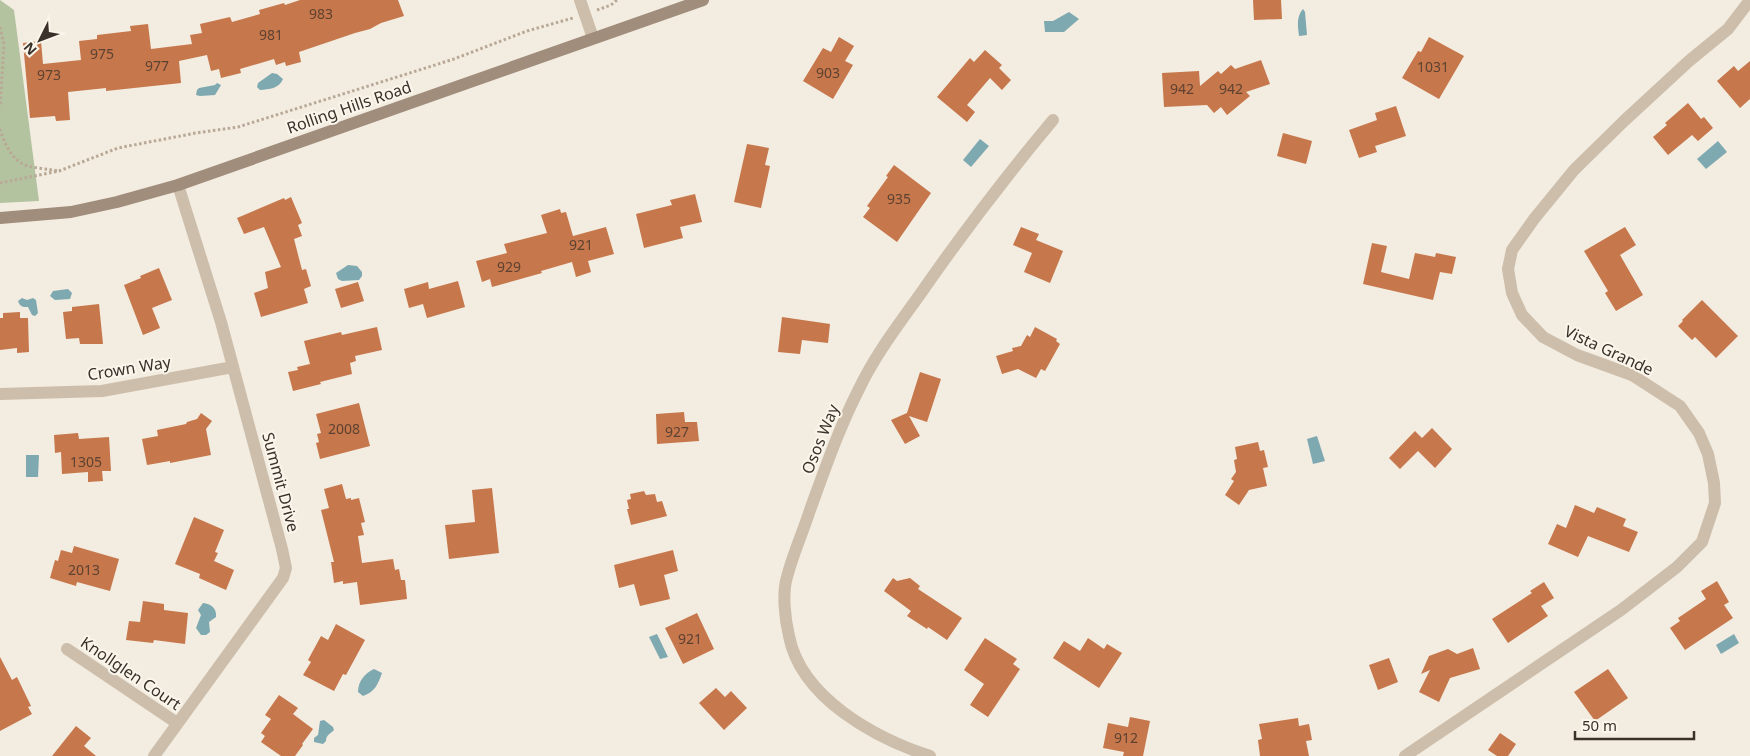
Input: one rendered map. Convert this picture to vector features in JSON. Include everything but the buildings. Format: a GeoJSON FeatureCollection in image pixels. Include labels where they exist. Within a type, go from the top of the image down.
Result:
{"type":"FeatureCollection","features":[{"type":"Feature","properties":{"kind":"street"},"geometry":{"type":"LineString","coordinates":[[580,0],[593,38]]}},
{"type":"Feature","properties":{"kind":"street","name":"Rolling Hills Road"},"geometry":{"type":"LineString","coordinates":[[0,218],[71,212],[117,202],[178,185],[702,0]]}},
{"type":"Feature","properties":{"kind":"street","name":"Vista Grande"},"geometry":{"type":"LineString","coordinates":[[1405,756],[1621,610],[1677,567],[1702,542],[1714,503],[1708,454],[1698,433],[1680,406],[1632,375],[1577,355],[1543,337],[1522,315],[1512,293],[1508,269],[1512,250],[1534,219],[1574,170],[1689,61],[1728,29],[1750,0]]}},
{"type":"Feature","properties":{"kind":"street","name":"Osos Way"},"geometry":{"type":"LineString","coordinates":[[930,756],[910,750],[878,735],[848,716],[826,698],[811,680],[798,662],[789,638],[785,610],[786,579],[835,441],[859,387],[933,276],[1024,154],[1052,120]]}},
{"type":"Feature","properties":{"kind":"street","name":"Summit Drive"},"geometry":{"type":"LineString","coordinates":[[154,756],[283,578],[286,568],[232,367],[222,322],[178,185]]}},
{"type":"Feature","properties":{"kind":"street","name":"Crown Way"},"geometry":{"type":"LineString","coordinates":[[0,394],[102,391],[232,367]]}},
{"type":"Feature","properties":{"kind":"street","name":"Knollglen Court"},"geometry":{"type":"LineString","coordinates":[[67,649],[177,724]]}},
{"type":"Feature","properties":{"kind":"path"},"geometry":{"type":"LineString","coordinates":[[0,183],[58,171],[118,148],[196,132],[238,127],[454,59],[527,31],[611,5],[617,0]]}},
{"type":"Feature","properties":{"kind":"path"},"geometry":{"type":"LineString","coordinates":[[0,26],[4,46],[0,107]]}},
{"type":"Feature","properties":{"kind":"path"},"geometry":{"type":"LineString","coordinates":[[0,129],[4,144],[12,155],[24,165],[58,171]]}},
{"type":"Feature","properties":{"kind":"green space"},"geometry":{"type":"Polygon","coordinates":[[[0,0],[14,10],[39,201],[0,203],[0,0]]]}},
{"type":"Feature","properties":{"kind":"water"},"geometry":{"type":"Polygon","coordinates":[[[1303,9],[1305,12],[1307,35],[1299,36],[1298,18],[1303,9]]]}},
{"type":"Feature","properties":{"kind":"water"},"geometry":{"type":"Polygon","coordinates":[[[1069,12],[1079,19],[1064,32],[1045,32],[1044,21],[1053,21],[1069,12]]]}},
{"type":"Feature","properties":{"kind":"water"},"geometry":{"type":"Polygon","coordinates":[[[272,73],[277,74],[283,79],[279,85],[260,90],[257,87],[258,83],[272,73]]]}},
{"type":"Feature","properties":{"kind":"water"},"geometry":{"type":"Polygon","coordinates":[[[217,83],[221,85],[215,95],[196,95],[199,88],[217,83]]]}},
{"type":"Feature","properties":{"kind":"water"},"geometry":{"type":"Polygon","coordinates":[[[980,139],[989,146],[971,167],[963,160],[980,139]]]}},
{"type":"Feature","properties":{"kind":"water"},"geometry":{"type":"Polygon","coordinates":[[[1718,141],[1727,152],[1706,169],[1697,159],[1718,141]]]}},
{"type":"Feature","properties":{"kind":"water"},"geometry":{"type":"Polygon","coordinates":[[[348,265],[357,266],[362,272],[359,280],[342,281],[338,279],[336,273],[348,265]]]}},
{"type":"Feature","properties":{"kind":"water"},"geometry":{"type":"Polygon","coordinates":[[[68,289],[72,293],[70,299],[55,300],[50,296],[53,291],[68,289]]]}},
{"type":"Feature","properties":{"kind":"water"},"geometry":{"type":"Polygon","coordinates":[[[22,298],[27,300],[33,298],[36,300],[38,313],[35,316],[32,315],[28,307],[23,307],[20,304],[18,301],[22,298]]]}},
{"type":"Feature","properties":{"kind":"water"},"geometry":{"type":"Polygon","coordinates":[[[1317,436],[1325,461],[1313,464],[1307,439],[1317,436]]]}},
{"type":"Feature","properties":{"kind":"water"},"geometry":{"type":"Polygon","coordinates":[[[26,455],[39,455],[38,477],[26,477],[26,455]]]}},
{"type":"Feature","properties":{"kind":"water"},"geometry":{"type":"Polygon","coordinates":[[[203,603],[209,604],[216,611],[216,617],[209,622],[210,632],[206,635],[201,635],[196,628],[201,615],[198,610],[203,603]]]}},
{"type":"Feature","properties":{"kind":"water"},"geometry":{"type":"Polygon","coordinates":[[[657,634],[668,657],[660,659],[649,637],[657,634]]]}},
{"type":"Feature","properties":{"kind":"water"},"geometry":{"type":"Polygon","coordinates":[[[1734,634],[1739,643],[1721,654],[1716,645],[1734,634]]]}},
{"type":"Feature","properties":{"kind":"water"},"geometry":{"type":"Polygon","coordinates":[[[374,669],[382,673],[379,681],[373,690],[363,696],[358,692],[359,684],[365,675],[374,669]]]}},
{"type":"Feature","properties":{"kind":"water"},"geometry":{"type":"Polygon","coordinates":[[[324,720],[334,730],[327,736],[323,744],[314,742],[314,738],[318,735],[320,721],[324,720]]]}}]}
